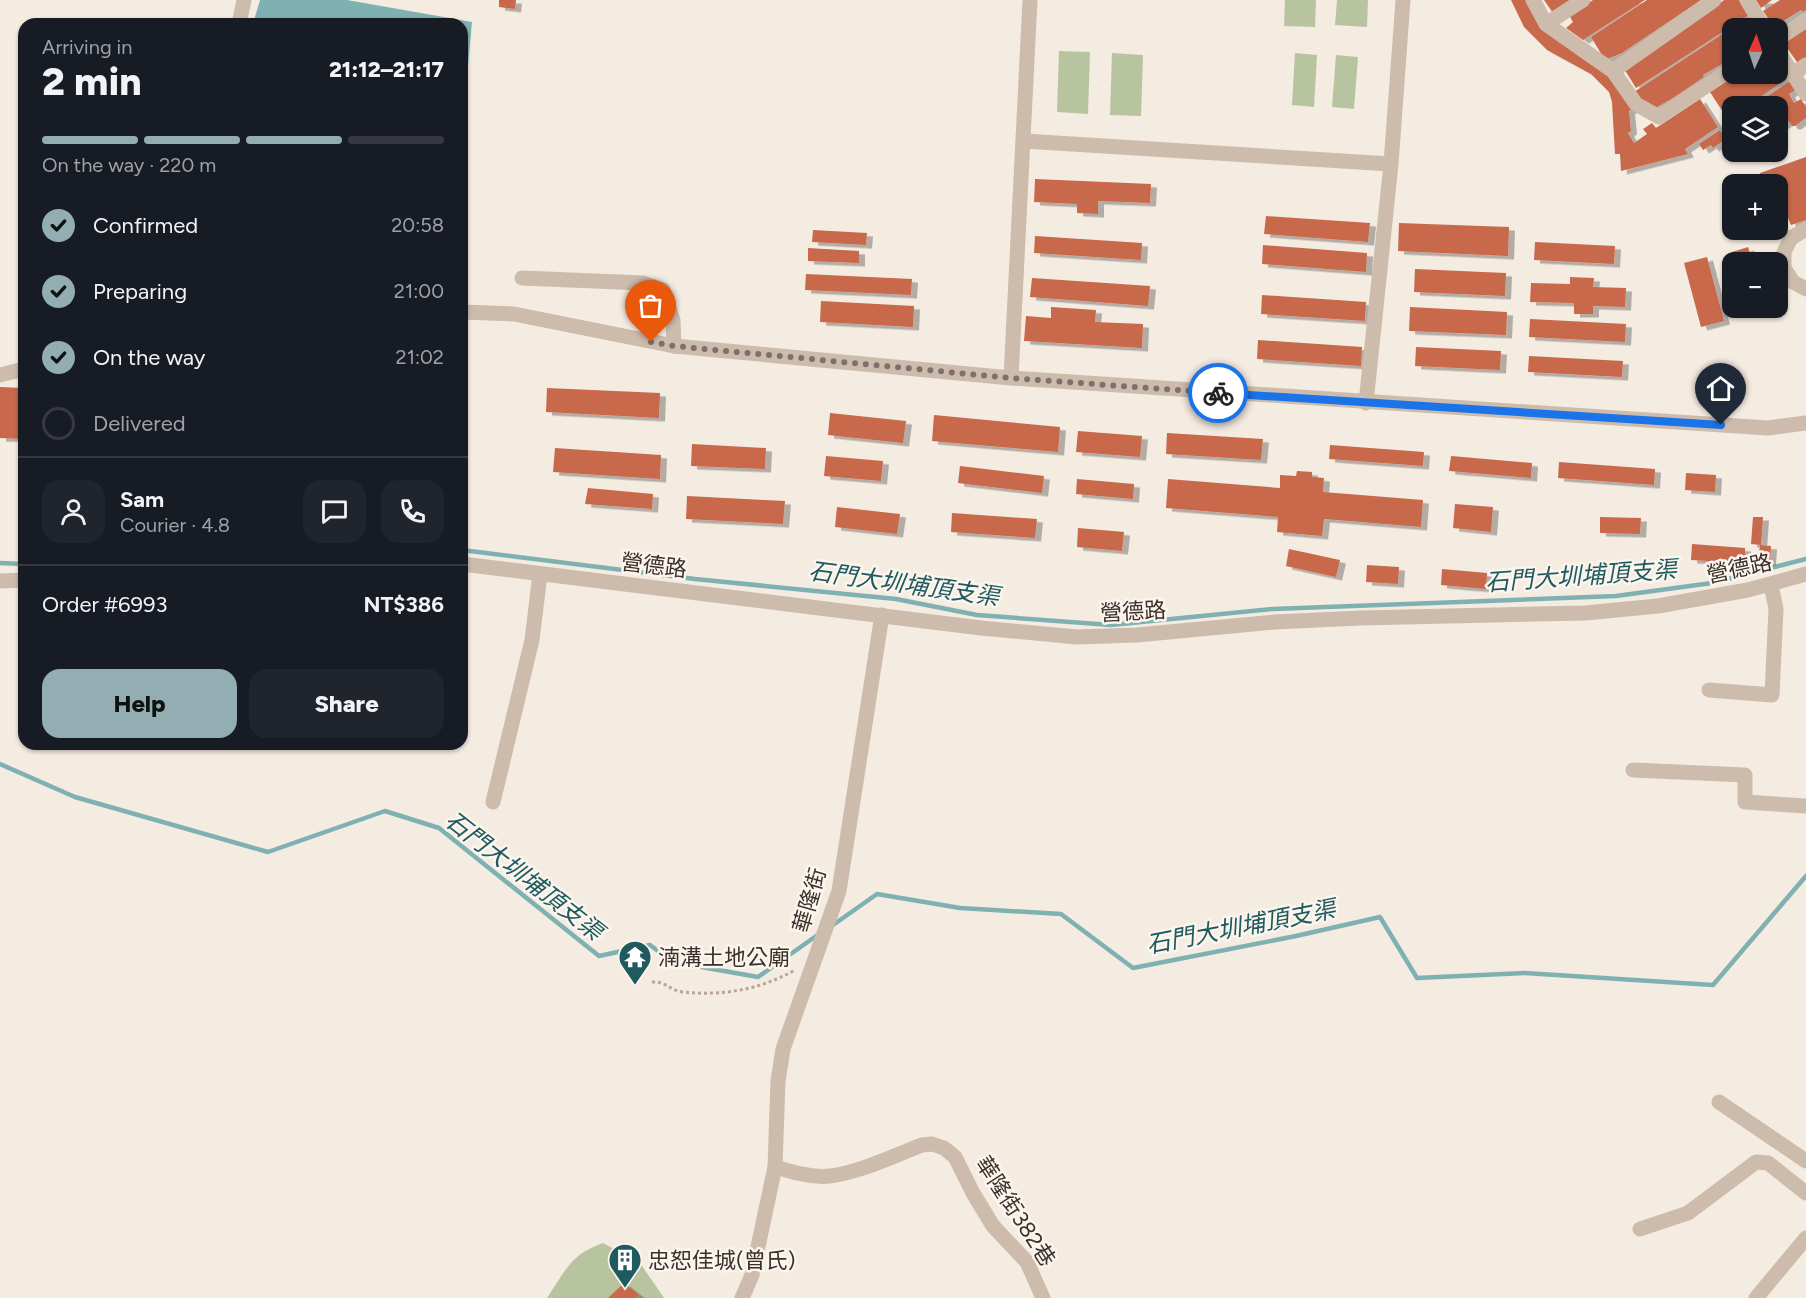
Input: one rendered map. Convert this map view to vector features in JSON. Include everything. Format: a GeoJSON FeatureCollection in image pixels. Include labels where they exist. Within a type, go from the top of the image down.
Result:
{"type":"FeatureCollection","features":[{"type":"Feature","properties":{"kind":"street"},"geometry":{"type":"LineString","coordinates":[[240,18],[244,0]]}},
{"type":"Feature","properties":{"kind":"street"},"geometry":{"type":"LineString","coordinates":[[1011,378],[1030,0]]}},
{"type":"Feature","properties":{"kind":"street"},"geometry":{"type":"LineString","coordinates":[[1366,403],[1391,164],[1403,0]]}},
{"type":"Feature","properties":{"kind":"street"},"geometry":{"type":"LineString","coordinates":[[1533,0],[1546,24],[1613,71],[1636,104],[1659,117],[1722,76]]}},
{"type":"Feature","properties":{"kind":"street"},"geometry":{"type":"LineString","coordinates":[[1546,24],[1583,0]]}},
{"type":"Feature","properties":{"kind":"street"},"geometry":{"type":"LineString","coordinates":[[1613,71],[1714,0]]}},
{"type":"Feature","properties":{"kind":"street"},"geometry":{"type":"LineString","coordinates":[[1747,0],[1758,18]]}},
{"type":"Feature","properties":{"kind":"street"},"geometry":{"type":"LineString","coordinates":[[1788,32],[1806,20]]}},
{"type":"Feature","properties":{"kind":"street"},"geometry":{"type":"LineString","coordinates":[[1793,74],[1806,65]]}},
{"type":"Feature","properties":{"kind":"street"},"geometry":{"type":"LineString","coordinates":[[1788,66],[1806,94]]}},
{"type":"Feature","properties":{"kind":"street"},"geometry":{"type":"LineString","coordinates":[[1024,141],[1391,164]]}},
{"type":"Feature","properties":{"kind":"street"},"geometry":{"type":"LineString","coordinates":[[1806,229],[1791,238],[1784,252],[1784,268],[1793,282],[1806,289]]}},
{"type":"Feature","properties":{"kind":"street"},"geometry":{"type":"LineString","coordinates":[[522,278],[643,283],[663,290],[673,320],[674,346]]}},
{"type":"Feature","properties":{"kind":"street"},"geometry":{"type":"LineString","coordinates":[[468,312],[514,314],[674,346],[1011,378],[1768,428],[1806,423]]}},
{"type":"Feature","properties":{"kind":"street"},"geometry":{"type":"LineString","coordinates":[[0,375],[18,370]]}},
{"type":"Feature","properties":{"kind":"street","name":"營德路"},"geometry":{"type":"LineString","coordinates":[[468,565],[981,628],[1077,637],[1137,635],[1274,622],[1585,613],[1658,606],[1771,585],[1806,574]]}},
{"type":"Feature","properties":{"kind":"street"},"geometry":{"type":"LineString","coordinates":[[493,802],[532,640],[540,574]]}},
{"type":"Feature","properties":{"kind":"street"},"geometry":{"type":"LineString","coordinates":[[0,580],[18,580]]}},
{"type":"Feature","properties":{"kind":"street"},"geometry":{"type":"LineString","coordinates":[[1709,690],[1772,695],[1776,609],[1771,585]]}},
{"type":"Feature","properties":{"kind":"street","name":"華隆街"},"geometry":{"type":"LineString","coordinates":[[742,1298],[752,1275],[775,1167],[778,1081],[783,1049],[839,891],[882,615]]}},
{"type":"Feature","properties":{"kind":"street"},"geometry":{"type":"LineString","coordinates":[[1633,770],[1745,775],[1745,801],[1806,806]]}},
{"type":"Feature","properties":{"kind":"street"},"geometry":{"type":"LineString","coordinates":[[1719,1102],[1806,1161]]}},
{"type":"Feature","properties":{"kind":"street","name":"華隆街382巷"},"geometry":{"type":"LineString","coordinates":[[775,1167],[808,1176],[830,1176],[865,1167],[922,1144],[944,1148],[955,1156],[993,1226],[1027,1262],[1043,1298]]}},
{"type":"Feature","properties":{"kind":"street"},"geometry":{"type":"LineString","coordinates":[[1640,1229],[1688,1213],[1756,1162],[1768,1163],[1806,1193]]}},
{"type":"Feature","properties":{"kind":"street"},"geometry":{"type":"LineString","coordinates":[[1756,1298],[1806,1238]]}},
{"type":"Feature","properties":{"kind":"path"},"geometry":{"type":"LineString","coordinates":[[651,982],[660,982],[679,992],[741,990],[765,985],[797,968]]}},
{"type":"Feature","properties":{"kind":"green space"},"geometry":{"type":"Polygon","coordinates":[[[1285,0],[1316,0],[1315,27],[1284,26],[1285,0]]]}},
{"type":"Feature","properties":{"kind":"green space"},"geometry":{"type":"Polygon","coordinates":[[[1337,0],[1368,0],[1367,27],[1335,25],[1337,0]]]}},
{"type":"Feature","properties":{"kind":"green space"},"geometry":{"type":"Polygon","coordinates":[[[1059,51],[1090,52],[1088,114],[1057,112],[1059,51]]]}},
{"type":"Feature","properties":{"kind":"green space"},"geometry":{"type":"Polygon","coordinates":[[[1112,53],[1143,55],[1141,116],[1110,115],[1112,53]]]}},
{"type":"Feature","properties":{"kind":"green space"},"geometry":{"type":"Polygon","coordinates":[[[1295,53],[1317,55],[1314,107],[1292,105],[1295,53]]]}},
{"type":"Feature","properties":{"kind":"green space"},"geometry":{"type":"Polygon","coordinates":[[[1336,55],[1358,57],[1354,109],[1332,107],[1336,55]]]}},
{"type":"Feature","properties":{"kind":"green space"},"geometry":{"type":"Polygon","coordinates":[[[603,1243],[640,1263],[664,1298],[547,1298],[576,1258],[592,1247],[603,1243]]]}},
{"type":"Feature","properties":{"kind":"water"},"geometry":{"type":"Polygon","coordinates":[[[260,0],[347,0],[449,18],[255,18],[260,0]]]}},
{"type":"Feature","properties":{"kind":"water"},"geometry":{"type":"Polygon","coordinates":[[[468,21],[472,22],[468,65],[468,21]]]}},
{"type":"Feature","properties":{"kind":"building"},"geometry":{"type":"Polygon","coordinates":[[[499,0],[516,0],[515,9],[499,7],[499,0]]]}},
{"type":"Feature","properties":{"kind":"building"},"geometry":{"type":"Polygon","coordinates":[[[1511,0],[1526,0],[1610,73],[1633,108],[1629,111],[1631,131],[1628,133],[1634,143],[1647,134],[1643,129],[1652,123],[1656,128],[1700,99],[1718,127],[1685,149],[1688,154],[1621,171],[1620,154],[1615,154],[1612,102],[1609,92],[1591,74],[1547,50],[1524,27],[1511,0]]]}},
{"type":"Feature","properties":{"kind":"building"},"geometry":{"type":"Polygon","coordinates":[[[1544,0],[1572,0],[1553,13],[1544,0]]]}},
{"type":"Feature","properties":{"kind":"building"},"geometry":{"type":"Polygon","coordinates":[[[1593,0],[1645,0],[1583,40],[1566,28],[1573,22],[1569,15],[1593,0]]]}},
{"type":"Feature","properties":{"kind":"building"},"geometry":{"type":"Polygon","coordinates":[[[1647,0],[1701,0],[1622,53],[1605,60],[1591,37],[1647,0]]]}},
{"type":"Feature","properties":{"kind":"building"},"geometry":{"type":"Polygon","coordinates":[[[1724,0],[1739,0],[1749,15],[1744,18],[1722,18],[1722,32],[1636,88],[1623,67],[1706,11],[1707,14],[1724,0]]]}},
{"type":"Feature","properties":{"kind":"building"},"geometry":{"type":"Polygon","coordinates":[[[1756,0],[1772,0],[1761,8],[1756,0]]]}},
{"type":"Feature","properties":{"kind":"building"},"geometry":{"type":"Polygon","coordinates":[[[1780,0],[1806,0],[1806,10],[1803,12],[1801,10],[1788,18],[1768,18],[1763,11],[1780,0]]]}},
{"type":"Feature","properties":{"kind":"building"},"geometry":{"type":"Polygon","coordinates":[[[1806,29],[1806,60],[1799,65],[1788,49],[1788,39],[1806,29]]]}},
{"type":"Feature","properties":{"kind":"building"},"geometry":{"type":"Polygon","coordinates":[[[1722,34],[1722,64],[1703,75],[1704,77],[1673,98],[1657,107],[1642,102],[1634,92],[1722,34]]]}},
{"type":"Feature","properties":{"kind":"building"},"geometry":{"type":"Polygon","coordinates":[[[1790,81],[1795,90],[1789,94],[1794,103],[1801,99],[1806,107],[1806,118],[1795,126],[1788,122],[1788,96],[1768,96],[1790,81]]]}},
{"type":"Feature","properties":{"kind":"building"},"geometry":{"type":"Polygon","coordinates":[[[1722,84],[1779,84],[1762,96],[1722,96],[1722,111],[1710,92],[1722,84]]]}},
{"type":"Feature","properties":{"kind":"building"},"geometry":{"type":"Polygon","coordinates":[[[1720,130],[1722,133],[1722,142],[1713,148],[1711,145],[1703,150],[1699,144],[1720,130]]]}},
{"type":"Feature","properties":{"kind":"building"},"geometry":{"type":"Polygon","coordinates":[[[1806,157],[1806,220],[1791,225],[1788,218],[1788,174],[1760,173],[1806,157]]]}},
{"type":"Feature","properties":{"kind":"building"},"geometry":{"type":"Polygon","coordinates":[[[1035,179],[1151,184],[1150,203],[1098,201],[1098,214],[1077,213],[1077,204],[1034,202],[1035,179]]]}},
{"type":"Feature","properties":{"kind":"building"},"geometry":{"type":"Polygon","coordinates":[[[1266,216],[1370,223],[1368,242],[1264,234],[1266,216]]]}},
{"type":"Feature","properties":{"kind":"building"},"geometry":{"type":"Polygon","coordinates":[[[1399,223],[1509,227],[1508,256],[1398,251],[1399,223]]]}},
{"type":"Feature","properties":{"kind":"building"},"geometry":{"type":"Polygon","coordinates":[[[813,230],[867,233],[866,245],[812,242],[813,230]]]}},
{"type":"Feature","properties":{"kind":"building"},"geometry":{"type":"Polygon","coordinates":[[[1035,236],[1142,243],[1141,260],[1034,253],[1035,236]]]}},
{"type":"Feature","properties":{"kind":"building"},"geometry":{"type":"Polygon","coordinates":[[[1535,242],[1615,246],[1614,264],[1534,260],[1535,242]]]}},
{"type":"Feature","properties":{"kind":"building"},"geometry":{"type":"Polygon","coordinates":[[[1263,245],[1367,253],[1366,272],[1262,264],[1263,245]]]}},
{"type":"Feature","properties":{"kind":"building"},"geometry":{"type":"Polygon","coordinates":[[[1748,247],[1750,252],[1732,252],[1748,247]]]}},
{"type":"Feature","properties":{"kind":"building"},"geometry":{"type":"Polygon","coordinates":[[[808,248],[859,251],[859,263],[808,261],[808,248]]]}},
{"type":"Feature","properties":{"kind":"building"},"geometry":{"type":"Polygon","coordinates":[[[1707,257],[1724,321],[1701,327],[1684,263],[1707,257]]]}},
{"type":"Feature","properties":{"kind":"building"},"geometry":{"type":"Polygon","coordinates":[[[1415,269],[1506,273],[1505,296],[1414,292],[1415,269]]]}},
{"type":"Feature","properties":{"kind":"building"},"geometry":{"type":"Polygon","coordinates":[[[806,274],[912,279],[911,295],[805,290],[806,274]]]}},
{"type":"Feature","properties":{"kind":"building"},"geometry":{"type":"Polygon","coordinates":[[[1570,277],[1594,278],[1593,287],[1626,288],[1625,307],[1593,306],[1593,314],[1574,314],[1574,303],[1530,302],[1531,283],[1570,284],[1570,277]]]}},
{"type":"Feature","properties":{"kind":"building"},"geometry":{"type":"Polygon","coordinates":[[[1032,278],[1150,286],[1148,306],[1030,297],[1032,278]]]}},
{"type":"Feature","properties":{"kind":"building"},"geometry":{"type":"Polygon","coordinates":[[[1262,295],[1366,302],[1365,321],[1261,314],[1262,295]]]}},
{"type":"Feature","properties":{"kind":"building"},"geometry":{"type":"Polygon","coordinates":[[[821,301],[914,306],[913,327],[820,322],[821,301]]]}},
{"type":"Feature","properties":{"kind":"building"},"geometry":{"type":"Polygon","coordinates":[[[1051,307],[1096,310],[1095,322],[1143,324],[1142,348],[1024,341],[1026,316],[1051,318],[1051,307]]]}},
{"type":"Feature","properties":{"kind":"building"},"geometry":{"type":"Polygon","coordinates":[[[1410,307],[1507,312],[1506,335],[1409,331],[1410,307]]]}},
{"type":"Feature","properties":{"kind":"building"},"geometry":{"type":"Polygon","coordinates":[[[1530,319],[1626,324],[1625,342],[1529,337],[1530,319]]]}},
{"type":"Feature","properties":{"kind":"building"},"geometry":{"type":"Polygon","coordinates":[[[1258,340],[1362,347],[1361,366],[1257,359],[1258,340]]]}},
{"type":"Feature","properties":{"kind":"building"},"geometry":{"type":"Polygon","coordinates":[[[1416,347],[1501,351],[1500,370],[1415,366],[1416,347]]]}},
{"type":"Feature","properties":{"kind":"building"},"geometry":{"type":"Polygon","coordinates":[[[1529,356],[1623,361],[1622,377],[1528,372],[1529,356]]]}},
{"type":"Feature","properties":{"kind":"building"},"geometry":{"type":"Polygon","coordinates":[[[0,387],[18,388],[18,439],[0,438],[0,387]]]}},
{"type":"Feature","properties":{"kind":"building"},"geometry":{"type":"Polygon","coordinates":[[[547,388],[660,393],[659,418],[546,412],[547,388]]]}},
{"type":"Feature","properties":{"kind":"building"},"geometry":{"type":"Polygon","coordinates":[[[830,413],[906,421],[903,443],[828,435],[830,413]]]}},
{"type":"Feature","properties":{"kind":"building"},"geometry":{"type":"Polygon","coordinates":[[[934,415],[1060,427],[1058,452],[932,441],[934,415]]]}},
{"type":"Feature","properties":{"kind":"building"},"geometry":{"type":"Polygon","coordinates":[[[1078,431],[1142,436],[1140,457],[1076,452],[1078,431]]]}},
{"type":"Feature","properties":{"kind":"building"},"geometry":{"type":"Polygon","coordinates":[[[1167,433],[1263,439],[1261,460],[1166,454],[1167,433]]]}},
{"type":"Feature","properties":{"kind":"building"},"geometry":{"type":"Polygon","coordinates":[[[692,444],[766,448],[765,469],[691,466],[692,444]]]}},
{"type":"Feature","properties":{"kind":"building"},"geometry":{"type":"Polygon","coordinates":[[[1330,445],[1424,452],[1423,466],[1329,459],[1330,445]]]}},
{"type":"Feature","properties":{"kind":"building"},"geometry":{"type":"Polygon","coordinates":[[[555,448],[661,455],[660,479],[553,472],[555,448]]]}},
{"type":"Feature","properties":{"kind":"building"},"geometry":{"type":"Polygon","coordinates":[[[826,456],[883,461],[881,481],[824,476],[826,456]]]}},
{"type":"Feature","properties":{"kind":"building"},"geometry":{"type":"Polygon","coordinates":[[[1451,456],[1532,463],[1531,478],[1449,471],[1451,456]]]}},
{"type":"Feature","properties":{"kind":"building"},"geometry":{"type":"Polygon","coordinates":[[[1559,462],[1655,469],[1654,485],[1558,478],[1559,462]]]}},
{"type":"Feature","properties":{"kind":"building"},"geometry":{"type":"Polygon","coordinates":[[[960,466],[1044,476],[1042,493],[958,483],[960,466]]]}},
{"type":"Feature","properties":{"kind":"building"},"geometry":{"type":"Polygon","coordinates":[[[1297,471],[1312,472],[1312,477],[1324,478],[1323,492],[1423,500],[1421,527],[1324,519],[1322,536],[1277,532],[1278,517],[1166,508],[1168,479],[1280,488],[1280,475],[1296,476],[1297,471]]]}},
{"type":"Feature","properties":{"kind":"building"},"geometry":{"type":"Polygon","coordinates":[[[1686,473],[1716,475],[1715,492],[1685,490],[1686,473]]]}},
{"type":"Feature","properties":{"kind":"building"},"geometry":{"type":"Polygon","coordinates":[[[1077,479],[1134,484],[1133,499],[1076,494],[1077,479]]]}},
{"type":"Feature","properties":{"kind":"building"},"geometry":{"type":"Polygon","coordinates":[[[588,488],[653,494],[652,509],[585,504],[588,488]]]}},
{"type":"Feature","properties":{"kind":"building"},"geometry":{"type":"Polygon","coordinates":[[[687,496],[785,501],[783,524],[686,519],[687,496]]]}},
{"type":"Feature","properties":{"kind":"building"},"geometry":{"type":"Polygon","coordinates":[[[1455,504],[1493,507],[1491,532],[1453,528],[1455,504]]]}},
{"type":"Feature","properties":{"kind":"building"},"geometry":{"type":"Polygon","coordinates":[[[837,507],[900,514],[897,534],[835,527],[837,507]]]}},
{"type":"Feature","properties":{"kind":"building"},"geometry":{"type":"Polygon","coordinates":[[[952,513],[1037,519],[1035,538],[951,532],[952,513]]]}},
{"type":"Feature","properties":{"kind":"building"},"geometry":{"type":"Polygon","coordinates":[[[1600,517],[1641,518],[1640,534],[1600,533],[1600,517]]]}},
{"type":"Feature","properties":{"kind":"building"},"geometry":{"type":"Polygon","coordinates":[[[1753,517],[1763,517],[1761,545],[1751,544],[1753,517]]]}},
{"type":"Feature","properties":{"kind":"building"},"geometry":{"type":"Polygon","coordinates":[[[1078,528],[1124,532],[1122,551],[1077,547],[1078,528]]]}},
{"type":"Feature","properties":{"kind":"building"},"geometry":{"type":"Polygon","coordinates":[[[1692,544],[1745,548],[1745,563],[1691,560],[1692,544]]]}},
{"type":"Feature","properties":{"kind":"building"},"geometry":{"type":"Polygon","coordinates":[[[1760,545],[1771,546],[1770,562],[1758,561],[1760,545]]]}},
{"type":"Feature","properties":{"kind":"building"},"geometry":{"type":"Polygon","coordinates":[[[1289,549],[1340,560],[1336,577],[1286,566],[1289,549]]]}},
{"type":"Feature","properties":{"kind":"building"},"geometry":{"type":"Polygon","coordinates":[[[1367,565],[1399,567],[1398,584],[1366,582],[1367,565]]]}},
{"type":"Feature","properties":{"kind":"building"},"geometry":{"type":"Polygon","coordinates":[[[1442,569],[1487,573],[1486,589],[1441,585],[1442,569]]]}},
{"type":"Feature","properties":{"kind":"building","name":"忠恕佳城(曾氏)"},"geometry":{"type":"Polygon","coordinates":[[[624,1283],[639,1295],[635,1298],[608,1298],[624,1283]]]}},
{"type":"Feature","properties":{"kind":"waterway","name":"石門大圳埔頂支渠"},"geometry":{"type":"LineString","coordinates":[[468,551],[695,579],[896,599],[977,615],[1111,625],[1273,609],[1616,596],[1712,583],[1806,559]]}},
{"type":"Feature","properties":{"kind":"waterway","name":"石門大圳埔頂支渠"},"geometry":{"type":"LineString","coordinates":[[0,563],[18,564]]}},
{"type":"Feature","properties":{"kind":"waterway","name":"石門大圳埔頂支渠"},"geometry":{"type":"LineString","coordinates":[[0,764],[75,797],[268,852],[385,811],[439,828],[599,956],[650,945],[673,962],[758,977],[819,934]]}},
{"type":"Feature","properties":{"kind":"waterway","name":"石門大圳埔頂支渠"},"geometry":{"type":"LineString","coordinates":[[833,925],[877,894],[960,908],[1061,914],[1133,968],[1380,917],[1417,978],[1525,973],[1713,985],[1806,876]]}},
{"type":"Feature","properties":{"kind":"way so far"},"geometry":{"type":"LineString","coordinates":[[651,342],[1011,378],[1218,393]]}},
{"type":"Feature","properties":{"kind":"place","name":"湳溝土地公廟"},"geometry":{"type":"Point","coordinates":[635,986]}},
{"type":"Feature","properties":{"kind":"place","name":"忠恕佳城(曾氏)"},"geometry":{"type":"Point","coordinates":[625,1289]}},
{"type":"Feature","properties":{"kind":"route"},"geometry":{"type":"LineString","coordinates":[[1218,393],[1721,425]]}}]}
